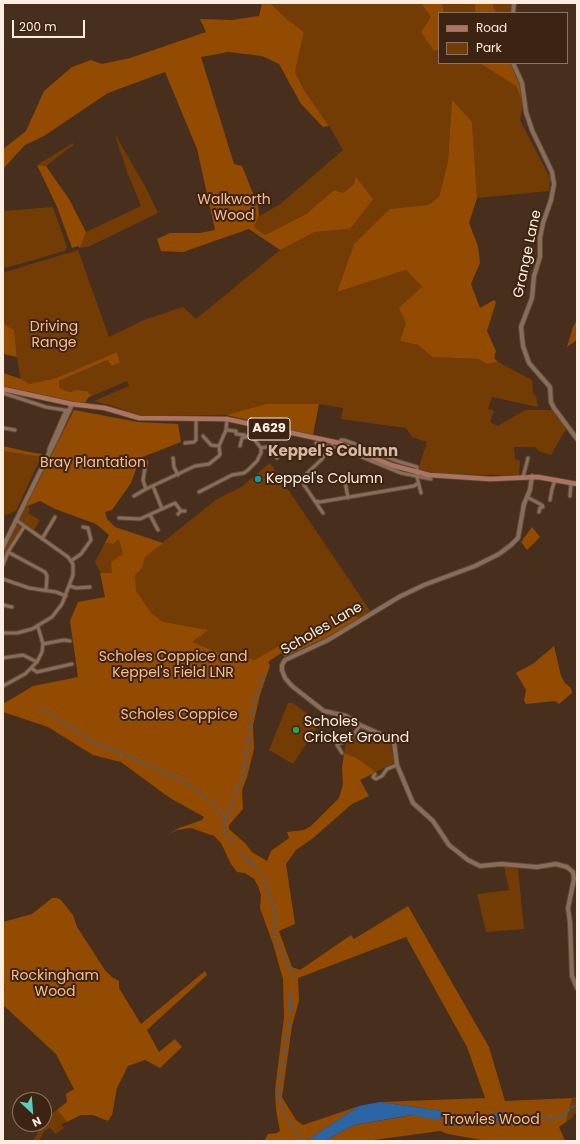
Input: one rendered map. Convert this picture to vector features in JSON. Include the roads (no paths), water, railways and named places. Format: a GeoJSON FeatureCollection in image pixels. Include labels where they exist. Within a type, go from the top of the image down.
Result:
{"type":"FeatureCollection","features":[{"type":"Feature","properties":{"kind":"main road","name":"A629"},"geometry":{"type":"LineString","coordinates":[[3,389],[72,404],[105,408],[139,418],[227,419],[335,444],[391,466],[417,474],[490,479],[532,476],[577,484]]}},
{"type":"Feature","properties":{"kind":"street","name":"Grange Lane"},"geometry":{"type":"LineString","coordinates":[[513,64],[522,83],[526,112],[532,130],[552,172],[554,184],[540,238],[540,257],[534,276],[532,298],[521,327],[523,346],[529,363],[550,387],[551,402],[554,408],[577,439]]}},
{"type":"Feature","properties":{"kind":"street"},"geometry":{"type":"LineString","coordinates":[[3,393],[46,407],[68,411]]}},
{"type":"Feature","properties":{"kind":"street"},"geometry":{"type":"LineString","coordinates":[[3,547],[5,539],[49,454],[72,404]]}},
{"type":"Feature","properties":{"kind":"street"},"geometry":{"type":"LineString","coordinates":[[185,443],[194,442],[196,440],[196,419]]}},
{"type":"Feature","properties":{"kind":"street"},"geometry":{"type":"LineString","coordinates":[[134,496],[195,466],[206,465],[215,460],[220,455],[219,446],[226,430],[227,419]]}},
{"type":"Feature","properties":{"kind":"street"},"geometry":{"type":"LineString","coordinates":[[199,492],[232,475],[244,473],[260,457],[261,448],[252,436],[252,426]]}},
{"type":"Feature","properties":{"kind":"street"},"geometry":{"type":"LineString","coordinates":[[3,428],[15,430]]}},
{"type":"Feature","properties":{"kind":"street"},"geometry":{"type":"LineString","coordinates":[[226,430],[236,431],[236,434],[245,435]]}},
{"type":"Feature","properties":{"kind":"street"},"geometry":{"type":"LineString","coordinates":[[203,436],[211,444],[219,446]]}},
{"type":"Feature","properties":{"kind":"street"},"geometry":{"type":"LineString","coordinates":[[240,446],[242,438],[252,436]]}},
{"type":"Feature","properties":{"kind":"street"},"geometry":{"type":"LineString","coordinates":[[316,443],[335,444],[390,469],[417,474],[431,479]]}},
{"type":"Feature","properties":{"kind":"street"},"geometry":{"type":"LineString","coordinates":[[323,513],[303,483],[302,478],[335,444]]}},
{"type":"Feature","properties":{"kind":"street"},"geometry":{"type":"LineString","coordinates":[[261,448],[272,446],[277,458]]}},
{"type":"Feature","properties":{"kind":"street"},"geometry":{"type":"LineString","coordinates":[[173,458],[174,467],[178,475]]}},
{"type":"Feature","properties":{"kind":"street"},"geometry":{"type":"LineString","coordinates":[[523,477],[528,458]]}},
{"type":"Feature","properties":{"kind":"street"},"geometry":{"type":"LineString","coordinates":[[146,462],[143,480],[146,489]]}},
{"type":"Feature","properties":{"kind":"street"},"geometry":{"type":"LineString","coordinates":[[417,474],[421,493]]}},
{"type":"Feature","properties":{"kind":"street"},"geometry":{"type":"LineString","coordinates":[[344,476],[348,498]]}},
{"type":"Feature","properties":{"kind":"street","name":"Scholes Lane"},"geometry":{"type":"LineString","coordinates":[[532,476],[530,490],[524,504],[518,538],[512,545],[499,554],[475,566],[432,582],[399,597],[328,640],[285,660],[282,665],[282,670],[285,678],[294,688],[324,711],[346,716],[360,725],[387,737],[394,742],[397,765],[413,803],[433,820],[449,845],[477,865],[501,864],[537,867],[556,864],[567,867],[573,872],[574,879],[568,908],[572,976],[577,988]]}},
{"type":"Feature","properties":{"kind":"street"},"geometry":{"type":"LineString","coordinates":[[550,500],[555,480]]}},
{"type":"Feature","properties":{"kind":"street"},"geometry":{"type":"LineString","coordinates":[[315,501],[320,502],[348,498],[414,486],[418,483]]}},
{"type":"Feature","properties":{"kind":"street"},"geometry":{"type":"LineString","coordinates":[[570,496],[569,492],[571,483]]}},
{"type":"Feature","properties":{"kind":"street"},"geometry":{"type":"LineString","coordinates":[[153,486],[162,509]]}},
{"type":"Feature","properties":{"kind":"street"},"geometry":{"type":"LineString","coordinates":[[527,497],[542,505],[543,507],[540,508],[539,512]]}},
{"type":"Feature","properties":{"kind":"street"},"geometry":{"type":"LineString","coordinates":[[119,518],[140,519],[174,502],[183,511],[178,514]]}},
{"type":"Feature","properties":{"kind":"street"},"geometry":{"type":"LineString","coordinates":[[150,515],[159,530]]}},
{"type":"Feature","properties":{"kind":"street"},"geometry":{"type":"LineString","coordinates":[[42,539],[55,517]]}},
{"type":"Feature","properties":{"kind":"street"},"geometry":{"type":"LineString","coordinates":[[3,633],[24,632],[38,627],[52,617],[66,596],[74,572],[71,561],[65,554],[16,520]]}},
{"type":"Feature","properties":{"kind":"street"},"geometry":{"type":"LineString","coordinates":[[71,561],[81,554],[91,540],[88,528],[83,526]]}},
{"type":"Feature","properties":{"kind":"street"},"geometry":{"type":"LineString","coordinates":[[3,565],[8,552],[24,527]]}},
{"type":"Feature","properties":{"kind":"street"},"geometry":{"type":"LineString","coordinates":[[8,552],[44,572],[47,576],[46,590]]}},
{"type":"Feature","properties":{"kind":"street"},"geometry":{"type":"LineString","coordinates":[[3,579],[29,588],[46,590],[66,596]]}},
{"type":"Feature","properties":{"kind":"street"},"geometry":{"type":"LineString","coordinates":[[70,586],[76,588],[90,587]]}},
{"type":"Feature","properties":{"kind":"street"},"geometry":{"type":"LineString","coordinates":[[3,605],[12,607]]}},
{"type":"Feature","properties":{"kind":"street"},"geometry":{"type":"LineString","coordinates":[[3,686],[20,677],[37,662],[42,652],[43,644],[38,627]]}},
{"type":"Feature","properties":{"kind":"street"},"geometry":{"type":"LineString","coordinates":[[43,644],[64,640],[70,641]]}},
{"type":"Feature","properties":{"kind":"street"},"geometry":{"type":"LineString","coordinates":[[3,658],[23,655],[37,662]]}},
{"type":"Feature","properties":{"kind":"street"},"geometry":{"type":"LineString","coordinates":[[31,668],[37,672],[72,664]]}},
{"type":"Feature","properties":{"kind":"street"},"geometry":{"type":"LineString","coordinates":[[342,753],[337,745],[355,733],[360,725]]}},
{"type":"Feature","properties":{"kind":"street"},"geometry":{"type":"LineString","coordinates":[[375,774],[373,777],[376,779],[382,776],[387,769],[397,765]]}},
{"type":"Feature","properties":{"kind":"water"},"geometry":{"type":"Polygon","coordinates":[[[380,1102],[442,1111],[440,1120],[411,1115],[354,1125],[324,1141],[306,1141],[359,1106],[380,1102]]]}},
{"type":"Feature","properties":{"kind":"water"},"geometry":{"type":"Polygon","coordinates":[[[503,1112],[504,1116],[498,1121],[482,1122],[479,1126],[463,1124],[456,1126],[448,1123],[452,1114],[472,1117],[491,1116],[503,1112]]]}},
{"type":"Feature","properties":{"kind":"waterway"},"geometry":{"type":"LineString","coordinates":[[264,674],[254,702],[244,770],[225,821],[225,833],[264,877],[275,913],[275,938],[292,974],[290,1015],[278,1093],[284,1114],[303,1141]]}},
{"type":"Feature","properties":{"kind":"waterway"},"geometry":{"type":"LineString","coordinates":[[39,707],[97,744],[133,758],[185,782],[214,804],[225,821]]}},
{"type":"Feature","properties":{"kind":"waterway"},"geometry":{"type":"LineString","coordinates":[[502,1116],[532,1115],[550,1119],[563,1116],[571,1108],[577,1105]]}},
{"type":"Feature","properties":{"kind":"waterway"},"geometry":{"type":"LineString","coordinates":[[440,1116],[450,1121]]}},
{"type":"Feature","properties":{"kind":"place","name":"Keppel's Column"},"geometry":{"type":"Point","coordinates":[258,479]}},
{"type":"Feature","properties":{"kind":"place","name":"Scholes Cricket Ground"},"geometry":{"type":"Point","coordinates":[296,730]}},
{"type":"Feature","properties":{"kind":"district","name":"Keppel's Column"},"geometry":{"type":"Point","coordinates":[333,452]}},
{"type":"Feature","properties":{"kind":"park label","name":"Walkworth Wood"},"geometry":{"type":"Point","coordinates":[234,208]}},
{"type":"Feature","properties":{"kind":"park label","name":"Driving Range"},"geometry":{"type":"Point","coordinates":[54,336]}},
{"type":"Feature","properties":{"kind":"park label","name":"Bray Plantation"},"geometry":{"type":"Point","coordinates":[93,463]}},
{"type":"Feature","properties":{"kind":"park label","name":"Scholes Coppice and Keppel's Field LNR"},"geometry":{"type":"Point","coordinates":[173,666]}},
{"type":"Feature","properties":{"kind":"park label","name":"Scholes Coppice"},"geometry":{"type":"Point","coordinates":[179,715]}},
{"type":"Feature","properties":{"kind":"park label","name":"Rockingham Wood"},"geometry":{"type":"Point","coordinates":[55,984]}},
{"type":"Feature","properties":{"kind":"park label","name":"Trowles Wood"},"geometry":{"type":"Point","coordinates":[491,1120]}}]}
